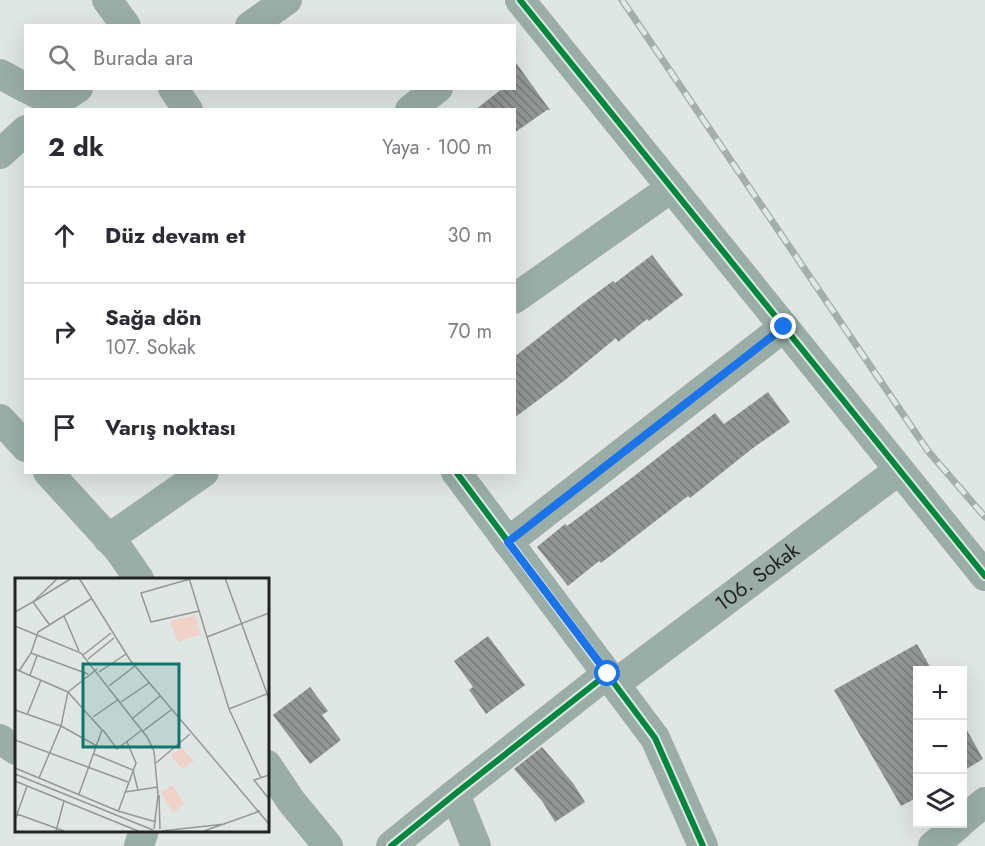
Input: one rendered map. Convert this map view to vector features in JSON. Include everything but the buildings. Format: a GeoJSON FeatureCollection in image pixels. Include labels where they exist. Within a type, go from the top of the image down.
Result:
{"type":"FeatureCollection","features":[{"type":"Feature","properties":{"kind":"street"},"geometry":{"type":"LineString","coordinates":[[107,0],[125,24]]}},
{"type":"Feature","properties":{"kind":"street"},"geometry":{"type":"LineString","coordinates":[[253,24],[288,0]]}},
{"type":"Feature","properties":{"kind":"street"},"geometry":{"type":"LineString","coordinates":[[523,16],[671,188],[985,576]]}},
{"type":"Feature","properties":{"kind":"street"},"geometry":{"type":"LineString","coordinates":[[0,74],[24,87]]}},
{"type":"Feature","properties":{"kind":"street"},"geometry":{"type":"LineString","coordinates":[[32,90],[60,100]]}},
{"type":"Feature","properties":{"kind":"street"},"geometry":{"type":"LineString","coordinates":[[174,90],[187,108]]}},
{"type":"Feature","properties":{"kind":"street"},"geometry":{"type":"LineString","coordinates":[[413,108],[435,90]]}},
{"type":"Feature","properties":{"kind":"street"},"geometry":{"type":"LineString","coordinates":[[0,154],[24,132]]}},
{"type":"Feature","properties":{"kind":"street"},"geometry":{"type":"LineString","coordinates":[[516,298],[671,188]]}},
{"type":"Feature","properties":{"kind":"street"},"geometry":{"type":"LineString","coordinates":[[508,542],[784,327]]}},
{"type":"Feature","properties":{"kind":"street"},"geometry":{"type":"LineString","coordinates":[[0,419],[24,445]]}},
{"type":"Feature","properties":{"kind":"street","name":"106. Sokak"},"geometry":{"type":"LineString","coordinates":[[391,846],[455,794],[899,470]]}},
{"type":"Feature","properties":{"kind":"street"},"geometry":{"type":"LineString","coordinates":[[50,474],[119,550],[138,578]]}},
{"type":"Feature","properties":{"kind":"street"},"geometry":{"type":"LineString","coordinates":[[108,539],[201,474]]}},
{"type":"Feature","properties":{"kind":"street"},"geometry":{"type":"LineString","coordinates":[[457,474],[656,738],[703,846]]}},
{"type":"Feature","properties":{"kind":"street"},"geometry":{"type":"LineString","coordinates":[[0,739],[15,749]]}},
{"type":"Feature","properties":{"kind":"street"},"geometry":{"type":"LineString","coordinates":[[268,766],[291,801],[328,846]]}},
{"type":"Feature","properties":{"kind":"street"},"geometry":{"type":"LineString","coordinates":[[455,794],[476,846]]}},
{"type":"Feature","properties":{"kind":"street"},"geometry":{"type":"LineString","coordinates":[[967,817],[985,802]]}},
{"type":"Feature","properties":{"kind":"street"},"geometry":{"type":"LineString","coordinates":[[933,846],[954,828]]}},
{"type":"Feature","properties":{"kind":"railway"},"geometry":{"type":"LineString","coordinates":[[622,0],[928,451],[985,517]]}},
{"type":"Feature","properties":{"kind":"cycle path"},"geometry":{"type":"LineString","coordinates":[[520,0],[985,576]]}},
{"type":"Feature","properties":{"kind":"cycle path"},"geometry":{"type":"LineString","coordinates":[[457,474],[655,738],[703,846]]}},
{"type":"Feature","properties":{"kind":"cycle path"},"geometry":{"type":"LineString","coordinates":[[391,846],[607,674]]}},
{"type":"Feature","properties":{"kind":"route"},"geometry":{"type":"LineString","coordinates":[[608,674],[508,542],[784,327]]}}]}
